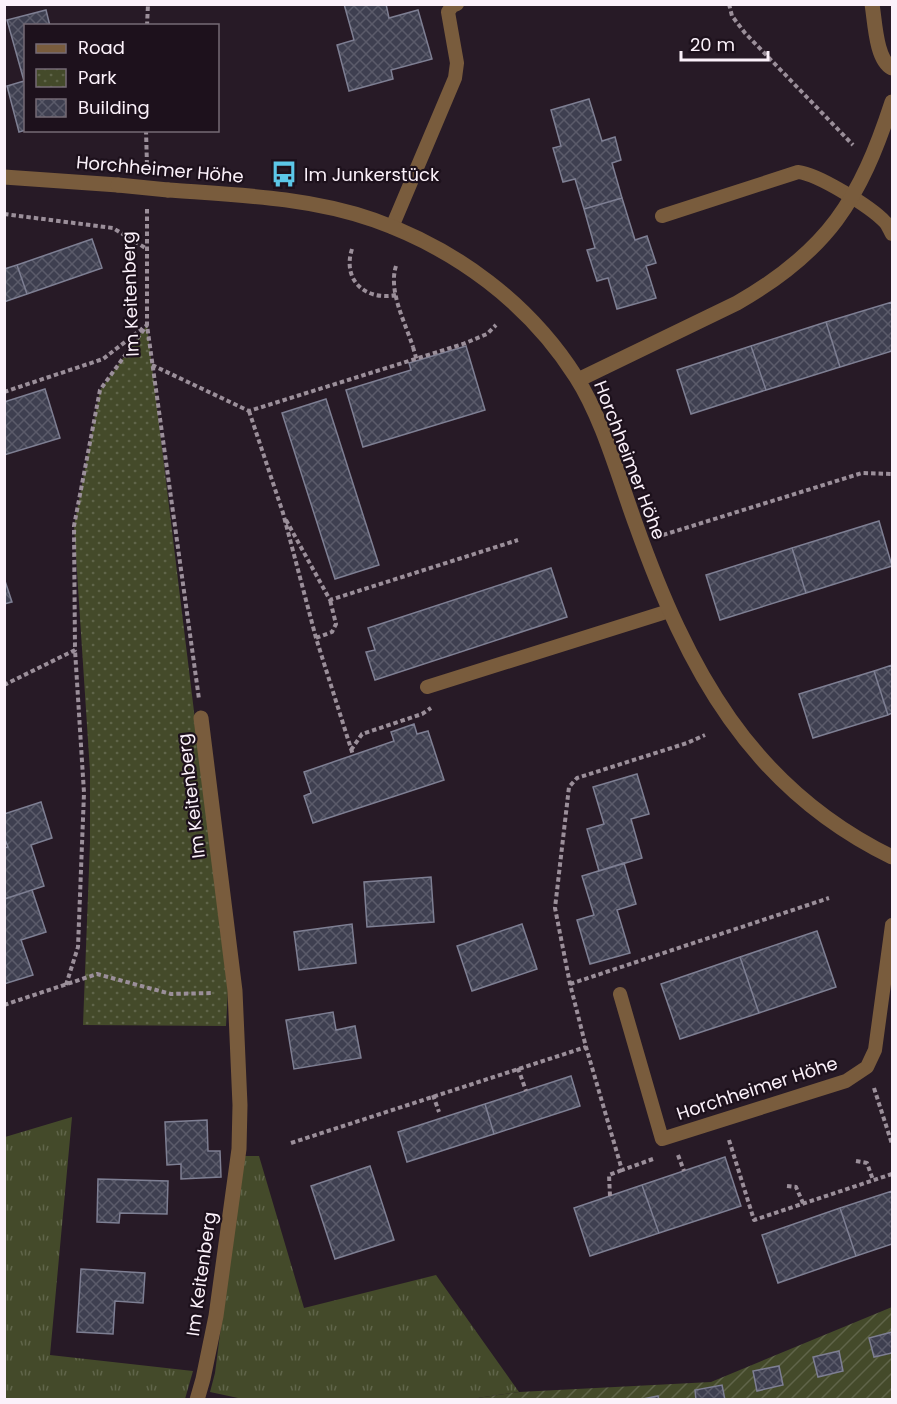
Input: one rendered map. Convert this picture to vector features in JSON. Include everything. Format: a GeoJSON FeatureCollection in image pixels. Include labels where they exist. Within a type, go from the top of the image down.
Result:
{"type":"FeatureCollection","features":[{"type":"Feature","properties":{"kind":"street"},"geometry":{"type":"LineString","coordinates":[[872,4],[882,56],[892,68]]}},
{"type":"Feature","properties":{"kind":"street"},"geometry":{"type":"LineString","coordinates":[[578,380],[737,303],[762,289],[801,260],[836,222],[852,198],[871,163],[892,102]]}},
{"type":"Feature","properties":{"kind":"street","name":"Horchheimer Höhe"},"geometry":{"type":"LineString","coordinates":[[4,177],[118,185],[303,203],[336,209],[392,227],[460,261],[494,286],[547,338],[578,380],[597,418],[641,542],[669,610],[689,653],[714,697],[753,751],[791,790],[856,837],[892,857]]}},
{"type":"Feature","properties":{"kind":"street","name":"Im Keitenberg"},"geometry":{"type":"LineString","coordinates":[[197,1400],[216,1316],[239,1149],[239,1053],[235,991],[201,718]]}},
{"type":"Feature","properties":{"kind":"lane"},"geometry":{"type":"LineString","coordinates":[[392,227],[455,78],[457,63],[447,12],[457,4]]}},
{"type":"Feature","properties":{"kind":"lane"},"geometry":{"type":"LineString","coordinates":[[662,216],[798,172],[817,177],[852,198],[885,222],[892,234]]}},
{"type":"Feature","properties":{"kind":"lane"},"geometry":{"type":"LineString","coordinates":[[427,687],[669,610]]}},
{"type":"Feature","properties":{"kind":"lane","name":"Horchheimer Höhe"},"geometry":{"type":"LineString","coordinates":[[620,994],[662,1139],[846,1081],[867,1067],[875,1050],[892,925]]}},
{"type":"Feature","properties":{"kind":"path"},"geometry":{"type":"LineString","coordinates":[[147,24],[148,4]]}},
{"type":"Feature","properties":{"kind":"path"},"geometry":{"type":"LineString","coordinates":[[729,4],[732,16],[745,33],[871,163]]}},
{"type":"Feature","properties":{"kind":"path"},"geometry":{"type":"LineString","coordinates":[[146,132],[147,175]]}},
{"type":"Feature","properties":{"kind":"path","name":"Im Keitenberg"},"geometry":{"type":"LineString","coordinates":[[147,207],[147,325],[201,718]]}},
{"type":"Feature","properties":{"kind":"path"},"geometry":{"type":"LineString","coordinates":[[4,214],[113,228],[147,250]]}},
{"type":"Feature","properties":{"kind":"path"},"geometry":{"type":"LineString","coordinates":[[352,249],[348,267],[355,282],[371,294],[396,295]]}},
{"type":"Feature","properties":{"kind":"path"},"geometry":{"type":"LineString","coordinates":[[396,266],[393,277],[396,295],[417,361]]}},
{"type":"Feature","properties":{"kind":"path"},"geometry":{"type":"LineString","coordinates":[[4,392],[103,359],[147,325]]}},
{"type":"Feature","properties":{"kind":"path"},"geometry":{"type":"LineString","coordinates":[[66,985],[78,947],[84,793],[75,650],[74,526],[99,390],[147,325]]}},
{"type":"Feature","properties":{"kind":"path"},"geometry":{"type":"LineString","coordinates":[[152,365],[249,411],[463,344],[487,334],[496,325]]}},
{"type":"Feature","properties":{"kind":"path"},"geometry":{"type":"LineString","coordinates":[[249,411],[283,513],[316,638],[352,752],[362,734],[429,710],[432,706],[427,687]]}},
{"type":"Feature","properties":{"kind":"path"},"geometry":{"type":"LineString","coordinates":[[641,542],[862,474],[892,474]]}},
{"type":"Feature","properties":{"kind":"path"},"geometry":{"type":"LineString","coordinates":[[283,513],[330,600],[336,624],[332,632],[316,638]]}},
{"type":"Feature","properties":{"kind":"path"},"geometry":{"type":"LineString","coordinates":[[330,600],[518,540]]}},
{"type":"Feature","properties":{"kind":"path"},"geometry":{"type":"LineString","coordinates":[[4,685],[75,650]]}},
{"type":"Feature","properties":{"kind":"path"},"geometry":{"type":"LineString","coordinates":[[622,1170],[586,1047],[570,984],[555,908],[569,787],[577,778],[687,743],[705,735]]}},
{"type":"Feature","properties":{"kind":"path"},"geometry":{"type":"LineString","coordinates":[[570,984],[829,898]]}},
{"type":"Feature","properties":{"kind":"path"},"geometry":{"type":"LineString","coordinates":[[4,1005],[97,974],[171,994],[203,995],[235,991]]}},
{"type":"Feature","properties":{"kind":"path"},"geometry":{"type":"LineString","coordinates":[[291,1143],[586,1047]]}},
{"type":"Feature","properties":{"kind":"path"},"geometry":{"type":"LineString","coordinates":[[867,1067],[892,1144]]}},
{"type":"Feature","properties":{"kind":"path"},"geometry":{"type":"LineString","coordinates":[[518,1068],[526,1091]]}},
{"type":"Feature","properties":{"kind":"path"},"geometry":{"type":"LineString","coordinates":[[434,1095],[440,1112]]}},
{"type":"Feature","properties":{"kind":"path"},"geometry":{"type":"LineString","coordinates":[[728,1136],[753,1220],[892,1173]]}},
{"type":"Feature","properties":{"kind":"path"},"geometry":{"type":"LineString","coordinates":[[677,1152],[684,1171]]}},
{"type":"Feature","properties":{"kind":"path"},"geometry":{"type":"LineString","coordinates":[[610,1196],[609,1175],[655,1159]]}},
{"type":"Feature","properties":{"kind":"path"},"geometry":{"type":"LineString","coordinates":[[856,1161],[867,1163],[873,1180]]}},
{"type":"Feature","properties":{"kind":"path"},"geometry":{"type":"LineString","coordinates":[[787,1186],[796,1187],[803,1203]]}},
{"type":"Feature","properties":{"kind":"green space"},"geometry":{"type":"Polygon","coordinates":[[[147,325],[228,991],[226,1026],[83,1025],[90,843],[90,771],[74,526],[100,390],[147,325]]]}},
{"type":"Feature","properties":{"kind":"green space"},"geometry":{"type":"Polygon","coordinates":[[[72,1117],[50,1355],[193,1371],[185,1399],[5,1399],[5,1137],[72,1117]]]}},
{"type":"Feature","properties":{"kind":"green space"},"geometry":{"type":"Polygon","coordinates":[[[243,1156],[259,1156],[304,1308],[436,1275],[519,1392],[463,1400],[238,1400],[238,1398],[210,1392],[215,1373],[243,1156]]]}},
{"type":"Feature","properties":{"kind":"green space"},"geometry":{"type":"Polygon","coordinates":[[[892,1307],[892,1399],[463,1400],[519,1392],[711,1382],[892,1307]]]}},
{"type":"Feature","properties":{"kind":"building"},"geometry":{"type":"Polygon","coordinates":[[[344,4],[386,4],[389,18],[418,10],[432,59],[391,70],[393,79],[349,91],[337,45],[354,40],[344,4]]]}},
{"type":"Feature","properties":{"kind":"building"},"geometry":{"type":"Polygon","coordinates":[[[46,10],[50,24],[24,24],[24,81],[7,20],[46,10]]]}},
{"type":"Feature","properties":{"kind":"building"},"geometry":{"type":"Polygon","coordinates":[[[24,81],[24,131],[19,132],[7,86],[24,81]]]}},
{"type":"Feature","properties":{"kind":"building"},"geometry":{"type":"Polygon","coordinates":[[[589,99],[602,141],[615,137],[621,160],[612,163],[622,198],[584,209],[575,179],[563,182],[553,148],[561,146],[551,110],[589,99]]]}},
{"type":"Feature","properties":{"kind":"building"},"geometry":{"type":"Polygon","coordinates":[[[622,198],[635,240],[647,236],[656,263],[646,266],[656,298],[617,309],[608,278],[597,281],[587,250],[595,248],[584,209],[622,198]]]}},
{"type":"Feature","properties":{"kind":"building"},"geometry":{"type":"Polygon","coordinates":[[[92,239],[102,268],[27,294],[17,265],[92,239]]]}},
{"type":"Feature","properties":{"kind":"building"},"geometry":{"type":"Polygon","coordinates":[[[17,265],[27,294],[4,302],[4,269],[17,265]]]}},
{"type":"Feature","properties":{"kind":"building"},"geometry":{"type":"Polygon","coordinates":[[[892,302],[892,351],[840,367],[826,322],[892,302]]]}},
{"type":"Feature","properties":{"kind":"building"},"geometry":{"type":"Polygon","coordinates":[[[826,322],[840,367],[766,390],[751,346],[826,322]]]}},
{"type":"Feature","properties":{"kind":"building"},"geometry":{"type":"Polygon","coordinates":[[[466,346],[485,410],[363,447],[346,390],[411,370],[409,363],[466,346]]]}},
{"type":"Feature","properties":{"kind":"building"},"geometry":{"type":"Polygon","coordinates":[[[751,346],[766,390],[691,414],[677,370],[751,346]]]}},
{"type":"Feature","properties":{"kind":"building"},"geometry":{"type":"Polygon","coordinates":[[[45,389],[60,438],[4,455],[4,402],[45,389]]]}},
{"type":"Feature","properties":{"kind":"building"},"geometry":{"type":"Polygon","coordinates":[[[326,399],[379,565],[335,579],[282,413],[326,399]]]}},
{"type":"Feature","properties":{"kind":"building"},"geometry":{"type":"Polygon","coordinates":[[[879,521],[892,566],[806,593],[792,548],[879,521]]]}},
{"type":"Feature","properties":{"kind":"building"},"geometry":{"type":"Polygon","coordinates":[[[792,548],[806,593],[720,620],[706,575],[792,548]]]}},
{"type":"Feature","properties":{"kind":"building"},"geometry":{"type":"Polygon","coordinates":[[[551,568],[567,617],[375,680],[366,652],[375,650],[368,628],[551,568]]]}},
{"type":"Feature","properties":{"kind":"building"},"geometry":{"type":"Polygon","coordinates":[[[4,578],[12,602],[4,604],[4,578]]]}},
{"type":"Feature","properties":{"kind":"building"},"geometry":{"type":"Polygon","coordinates":[[[892,665],[892,713],[888,715],[874,671],[892,665]]]}},
{"type":"Feature","properties":{"kind":"building"},"geometry":{"type":"Polygon","coordinates":[[[874,671],[888,715],[813,738],[799,694],[874,671]]]}},
{"type":"Feature","properties":{"kind":"building"},"geometry":{"type":"Polygon","coordinates":[[[414,724],[417,734],[428,731],[444,780],[313,823],[304,796],[311,793],[304,772],[394,741],[391,732],[414,724]]]}},
{"type":"Feature","properties":{"kind":"building"},"geometry":{"type":"Polygon","coordinates":[[[637,774],[649,814],[631,819],[642,858],[599,871],[587,829],[604,824],[593,787],[637,774]]]}},
{"type":"Feature","properties":{"kind":"building"},"geometry":{"type":"Polygon","coordinates":[[[41,802],[52,838],[31,845],[44,886],[5,899],[4,848],[8,847],[4,837],[4,814],[41,802]]]}},
{"type":"Feature","properties":{"kind":"building"},"geometry":{"type":"Polygon","coordinates":[[[624,863],[636,904],[617,910],[630,953],[590,964],[577,920],[594,915],[582,876],[624,863]]]}},
{"type":"Feature","properties":{"kind":"building"},"geometry":{"type":"Polygon","coordinates":[[[431,877],[434,922],[367,927],[364,882],[431,877]]]}},
{"type":"Feature","properties":{"kind":"building"},"geometry":{"type":"Polygon","coordinates":[[[32,890],[46,932],[21,940],[33,975],[4,984],[4,899],[32,890]]]}},
{"type":"Feature","properties":{"kind":"building"},"geometry":{"type":"Polygon","coordinates":[[[352,924],[356,963],[299,970],[294,932],[352,924]]]}},
{"type":"Feature","properties":{"kind":"building"},"geometry":{"type":"Polygon","coordinates":[[[522,924],[537,969],[472,991],[457,946],[522,924]]]}},
{"type":"Feature","properties":{"kind":"building"},"geometry":{"type":"Polygon","coordinates":[[[817,931],[836,987],[759,1013],[740,957],[817,931]]]}},
{"type":"Feature","properties":{"kind":"building"},"geometry":{"type":"Polygon","coordinates":[[[740,957],[759,1013],[680,1039],[661,984],[740,957]]]}},
{"type":"Feature","properties":{"kind":"building"},"geometry":{"type":"Polygon","coordinates":[[[333,1012],[336,1030],[355,1026],[361,1058],[294,1069],[286,1020],[333,1012]]]}},
{"type":"Feature","properties":{"kind":"building"},"geometry":{"type":"Polygon","coordinates":[[[571,1076],[580,1106],[494,1134],[485,1104],[571,1076]]]}},
{"type":"Feature","properties":{"kind":"building"},"geometry":{"type":"Polygon","coordinates":[[[485,1104],[494,1134],[407,1162],[398,1132],[485,1104]]]}},
{"type":"Feature","properties":{"kind":"building"},"geometry":{"type":"Polygon","coordinates":[[[207,1120],[208,1151],[220,1151],[221,1177],[181,1179],[181,1164],[167,1165],[165,1122],[207,1120]]]}},
{"type":"Feature","properties":{"kind":"building"},"geometry":{"type":"Polygon","coordinates":[[[725,1157],[741,1206],[659,1233],[642,1185],[725,1157]]]}},
{"type":"Feature","properties":{"kind":"building"},"geometry":{"type":"Polygon","coordinates":[[[370,1166],[394,1240],[335,1259],[311,1186],[370,1166]]]}},
{"type":"Feature","properties":{"kind":"building"},"geometry":{"type":"Polygon","coordinates":[[[98,1179],[168,1181],[167,1214],[120,1213],[119,1223],[97,1222],[98,1179]]]}},
{"type":"Feature","properties":{"kind":"building"},"geometry":{"type":"Polygon","coordinates":[[[642,1185],[659,1233],[590,1256],[574,1208],[642,1185]]]}},
{"type":"Feature","properties":{"kind":"building"},"geometry":{"type":"Polygon","coordinates":[[[892,1191],[892,1244],[856,1256],[840,1208],[892,1191]]]}},
{"type":"Feature","properties":{"kind":"building"},"geometry":{"type":"Polygon","coordinates":[[[840,1208],[856,1256],[778,1283],[762,1235],[840,1208]]]}},
{"type":"Feature","properties":{"kind":"building"},"geometry":{"type":"Polygon","coordinates":[[[81,1269],[145,1273],[143,1303],[115,1301],[113,1334],[77,1332],[81,1269]]]}},
{"type":"Feature","properties":{"kind":"building"},"geometry":{"type":"Polygon","coordinates":[[[892,1332],[892,1353],[874,1357],[869,1338],[892,1332]]]}},
{"type":"Feature","properties":{"kind":"building"},"geometry":{"type":"Polygon","coordinates":[[[839,1351],[843,1371],[818,1377],[813,1357],[839,1351]]]}},
{"type":"Feature","properties":{"kind":"building"},"geometry":{"type":"Polygon","coordinates":[[[779,1366],[783,1385],[757,1391],[753,1371],[779,1366]]]}},
{"type":"Feature","properties":{"kind":"building"},"geometry":{"type":"Polygon","coordinates":[[[722,1385],[725,1400],[696,1400],[695,1390],[722,1385]]]}},
{"type":"Feature","properties":{"kind":"building"},"geometry":{"type":"Polygon","coordinates":[[[658,1396],[659,1400],[638,1400],[658,1396]]]}},
{"type":"Feature","properties":{"kind":"place","name":"Im Junkerstück"},"geometry":{"type":"Point","coordinates":[284,174]}}]}
